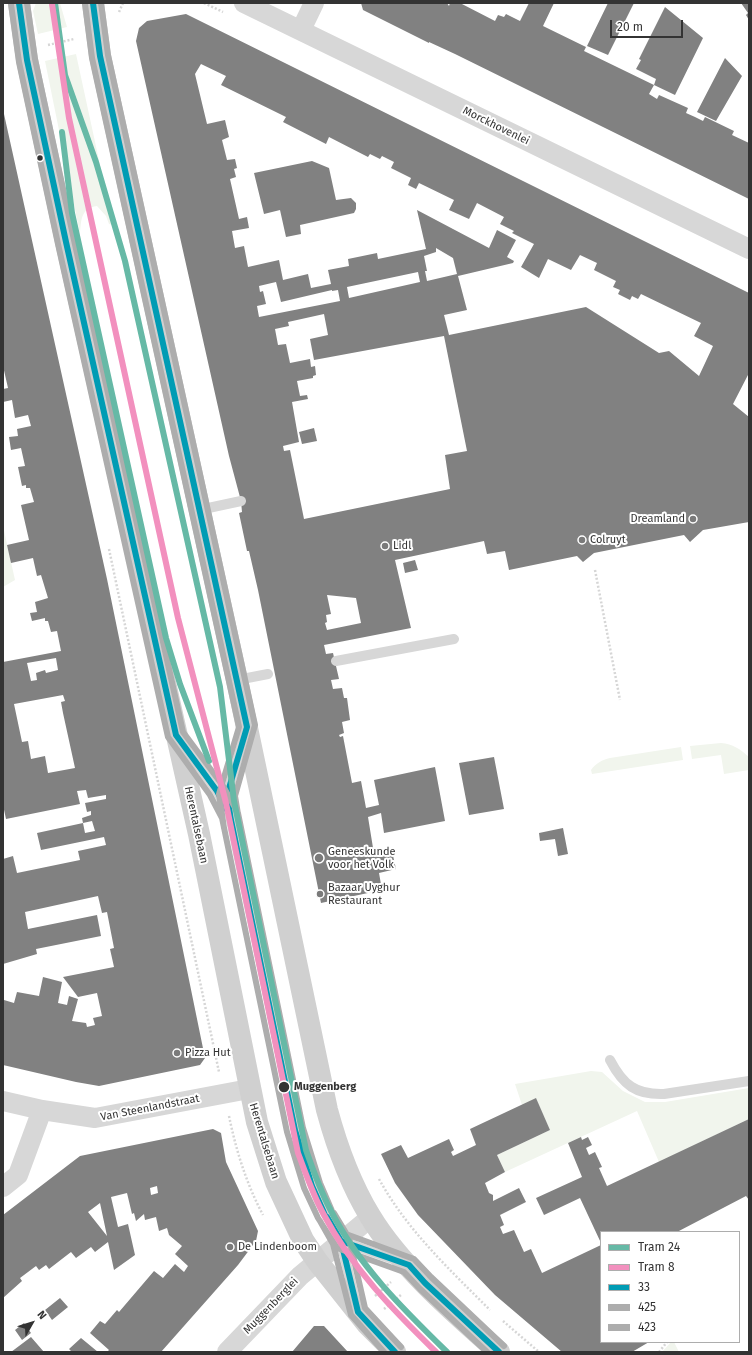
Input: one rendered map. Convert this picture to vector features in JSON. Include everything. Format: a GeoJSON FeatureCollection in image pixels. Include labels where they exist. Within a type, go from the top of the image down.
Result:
{"type":"FeatureCollection","features":[{"type":"Feature","properties":{"kind":"main road","name":"Herentalsebaan"},"geometry":{"type":"LineString","coordinates":[[19,3],[26,51],[66,242],[200,842],[249,1089],[265,1151],[291,1217],[317,1261],[362,1318],[395,1352]]}},
{"type":"Feature","properties":{"kind":"main road"},"geometry":{"type":"LineString","coordinates":[[93,3],[100,56],[237,680],[327,1110],[335,1140],[343,1162],[371,1217],[390,1244],[465,1322],[500,1352]]}},
{"type":"Feature","properties":{"kind":"street","name":"Morckhovenlei"},"geometry":{"type":"LineString","coordinates":[[244,3],[749,248]]}},
{"type":"Feature","properties":{"kind":"street"},"geometry":{"type":"LineString","coordinates":[[301,30],[314,3]]}},
{"type":"Feature","properties":{"kind":"street","name":"Van Steenlandstraat"},"geometry":{"type":"LineString","coordinates":[[3,1101],[42,1110],[95,1118],[249,1089]]}},
{"type":"Feature","properties":{"kind":"street"},"geometry":{"type":"LineString","coordinates":[[3,1187],[18,1175],[42,1110]]}},
{"type":"Feature","properties":{"kind":"street"},"geometry":{"type":"LineString","coordinates":[[317,1261],[371,1217]]}},
{"type":"Feature","properties":{"kind":"street","name":"Muggenberglei"},"geometry":{"type":"LineString","coordinates":[[227,1352],[275,1300],[317,1261]]}},
{"type":"Feature","properties":{"kind":"lane"},"geometry":{"type":"LineString","coordinates":[[199,510],[241,501]]}},
{"type":"Feature","properties":{"kind":"lane"},"geometry":{"type":"LineString","coordinates":[[336,661],[454,639]]}},
{"type":"Feature","properties":{"kind":"lane"},"geometry":{"type":"LineString","coordinates":[[237,680],[268,674]]}},
{"type":"Feature","properties":{"kind":"lane"},"geometry":{"type":"LineString","coordinates":[[247,728],[227,795],[230,815],[301,1154],[319,1201],[341,1241],[362,1318]]}},
{"type":"Feature","properties":{"kind":"lane"},"geometry":{"type":"LineString","coordinates":[[176,735],[217,791],[230,815]]}},
{"type":"Feature","properties":{"kind":"lane"},"geometry":{"type":"LineString","coordinates":[[610,1060],[618,1075],[630,1086],[641,1092],[652,1095],[749,1081]]}},
{"type":"Feature","properties":{"kind":"lane"},"geometry":{"type":"LineString","coordinates":[[341,1241],[415,1271]]}},
{"type":"Feature","properties":{"kind":"path"},"geometry":{"type":"LineString","coordinates":[[26,51],[97,33]]}},
{"type":"Feature","properties":{"kind":"path"},"geometry":{"type":"LineString","coordinates":[[595,570],[620,700]]}},
{"type":"Feature","properties":{"kind":"path"},"geometry":{"type":"LineString","coordinates":[[378,1177],[393,1205],[410,1228],[493,1313]]}},
{"type":"Feature","properties":{"kind":"path"},"geometry":{"type":"LineString","coordinates":[[362,1318],[415,1271],[429,1248]]}},
{"type":"Feature","properties":{"kind":"path"},"geometry":{"type":"LineString","coordinates":[[362,1318],[415,1271],[441,1260]]}},
{"type":"Feature","properties":{"kind":"path"},"geometry":{"type":"LineString","coordinates":[[499,1318],[539,1352]]}},
{"type":"Feature","properties":{"kind":"path"},"geometry":{"type":"LineString","coordinates":[[659,1352],[666,1343]]}},
{"type":"Feature","properties":{"kind":"shaded area"},"geometry":{"type":"Polygon","coordinates":[[[36,3],[60,3],[67,27],[38,34],[33,11],[36,3]]]}},
{"type":"Feature","properties":{"kind":"shaded area"},"geometry":{"type":"Polygon","coordinates":[[[76,54],[113,225],[109,224],[106,216],[97,206],[92,207],[85,212],[83,216],[80,234],[45,61],[76,54]]]}},
{"type":"Feature","properties":{"kind":"shaded area"},"geometry":{"type":"Polygon","coordinates":[[[3,526],[15,580],[3,587],[3,526]]]}},
{"type":"Feature","properties":{"kind":"shaded area"},"geometry":{"type":"Polygon","coordinates":[[[721,743],[736,747],[749,757],[749,770],[724,774],[721,755],[692,759],[690,746],[721,743]]]}},
{"type":"Feature","properties":{"kind":"shaded area"},"geometry":{"type":"Polygon","coordinates":[[[681,747],[683,760],[592,774],[591,770],[595,765],[610,758],[681,747]]]}},
{"type":"Feature","properties":{"kind":"shaded area"},"geometry":{"type":"Polygon","coordinates":[[[591,1071],[602,1072],[623,1091],[645,1102],[665,1102],[749,1088],[749,1119],[659,1162],[637,1111],[505,1172],[497,1155],[550,1130],[536,1099],[522,1105],[515,1084],[591,1071]]]}},
{"type":"Feature","properties":{"kind":"shaded area"},"geometry":{"type":"Polygon","coordinates":[[[670,1343],[674,1343],[679,1352],[662,1352],[670,1343]]]}},
{"type":"Feature","properties":{"kind":"building"},"geometry":{"type":"Polygon","coordinates":[[[361,3],[447,3],[449,6],[450,3],[460,3],[495,21],[498,15],[504,17],[506,14],[520,21],[529,3],[554,3],[543,26],[586,47],[584,51],[654,85],[649,94],[657,99],[659,95],[688,108],[686,113],[703,121],[705,117],[734,131],[732,135],[749,143],[749,199],[363,10],[361,3]]]}},
{"type":"Feature","properties":{"kind":"building"},"geometry":{"type":"Polygon","coordinates":[[[608,3],[634,3],[608,55],[587,46],[608,3]]]}},
{"type":"Feature","properties":{"kind":"building"},"geometry":{"type":"Polygon","coordinates":[[[741,3],[749,3],[749,20],[746,15],[748,13],[741,3]]]}},
{"type":"Feature","properties":{"kind":"building"},"geometry":{"type":"Polygon","coordinates":[[[665,7],[703,38],[675,95],[654,85],[656,79],[636,69],[641,60],[639,59],[665,7]]]}},
{"type":"Feature","properties":{"kind":"building"},"geometry":{"type":"Polygon","coordinates":[[[186,14],[749,293],[749,373],[733,404],[749,417],[749,522],[703,530],[690,542],[684,535],[594,553],[583,562],[577,556],[509,570],[505,551],[487,554],[484,541],[395,560],[411,628],[324,645],[326,654],[333,653],[339,679],[331,680],[333,689],[342,688],[344,698],[347,698],[350,720],[342,722],[344,733],[339,735],[340,737],[343,736],[352,783],[361,781],[366,808],[379,805],[374,780],[435,767],[445,821],[384,833],[381,813],[368,817],[374,854],[392,851],[396,869],[379,873],[382,890],[321,903],[258,590],[249,551],[247,551],[239,513],[242,512],[241,501],[229,456],[136,41],[139,28],[147,21],[186,14]],[[201,64],[195,74],[207,124],[225,120],[229,137],[222,140],[227,160],[235,159],[237,168],[234,169],[236,177],[230,179],[239,219],[247,217],[249,228],[232,231],[235,248],[244,246],[248,267],[279,260],[283,280],[308,274],[311,288],[331,284],[328,270],[349,266],[348,259],[377,253],[378,259],[426,249],[417,210],[489,248],[497,230],[516,240],[507,257],[514,261],[513,263],[458,276],[467,310],[444,315],[449,335],[586,307],[659,353],[669,351],[699,376],[713,346],[694,336],[701,323],[641,294],[638,299],[632,296],[630,300],[618,294],[620,290],[613,287],[616,281],[594,270],[597,263],[580,255],[571,270],[548,259],[539,278],[521,267],[534,244],[512,233],[514,231],[500,224],[504,217],[477,203],[469,219],[449,210],[454,200],[419,183],[416,189],[408,185],[411,178],[391,168],[394,162],[382,156],[380,159],[370,154],[368,157],[329,137],[326,144],[283,122],[286,117],[221,85],[226,76],[201,64]],[[436,248],[436,252],[424,256],[427,281],[457,274],[453,258],[436,248]],[[418,272],[347,287],[349,298],[420,282],[418,272]],[[276,282],[259,286],[260,292],[263,291],[266,304],[257,306],[259,317],[340,301],[338,290],[332,290],[281,302],[276,282]],[[324,314],[288,322],[289,326],[275,329],[278,345],[286,344],[290,363],[310,359],[311,367],[315,366],[316,375],[313,376],[313,378],[297,381],[300,396],[307,395],[308,399],[292,402],[299,442],[283,446],[284,451],[290,450],[304,519],[450,489],[445,455],[467,451],[444,336],[314,360],[310,339],[328,335],[324,314]],[[327,595],[331,614],[326,615],[327,622],[325,623],[327,630],[361,623],[356,598],[327,595]]]}},
{"type":"Feature","properties":{"kind":"building"},"geometry":{"type":"Polygon","coordinates":[[[725,58],[742,76],[716,121],[697,112],[725,58]]]}},
{"type":"Feature","properties":{"kind":"building"},"geometry":{"type":"Polygon","coordinates":[[[4,114],[107,579],[205,1058],[200,1065],[99,1086],[3,1065],[3,997],[4,1000],[14,1003],[17,992],[39,996],[43,977],[62,982],[58,1003],[67,1005],[69,996],[78,999],[72,1021],[86,1023],[87,1027],[95,1025],[93,1018],[102,1016],[97,993],[78,997],[63,977],[114,967],[110,949],[114,948],[107,912],[102,913],[98,896],[25,912],[28,929],[97,915],[101,936],[36,949],[37,954],[3,964],[3,859],[13,856],[17,873],[80,860],[78,851],[106,845],[104,837],[41,850],[37,833],[83,823],[82,818],[91,815],[91,811],[87,812],[85,803],[106,799],[106,795],[88,798],[86,790],[77,791],[80,804],[6,819],[3,805],[3,662],[61,651],[57,631],[51,632],[48,621],[45,621],[45,618],[32,621],[30,613],[37,612],[35,602],[48,598],[41,575],[37,576],[33,558],[11,563],[7,545],[29,540],[21,505],[34,502],[30,488],[26,488],[26,485],[22,486],[18,467],[25,466],[21,448],[11,450],[9,437],[18,436],[17,429],[31,426],[28,415],[15,418],[12,400],[3,402],[3,389],[8,388],[3,366],[4,114]],[[56,658],[27,663],[31,681],[37,680],[36,673],[45,670],[46,673],[58,670],[56,658]],[[63,695],[14,704],[22,742],[28,741],[31,759],[45,756],[48,773],[75,768],[61,702],[65,701],[63,695]],[[92,821],[83,823],[85,833],[95,831],[92,821]]]}},
{"type":"Feature","properties":{"kind":"building"},"geometry":{"type":"Polygon","coordinates":[[[312,161],[329,168],[336,200],[351,198],[356,203],[356,209],[354,213],[300,225],[301,234],[286,237],[280,210],[264,214],[254,173],[312,161]]]}},
{"type":"Feature","properties":{"kind":"building"},"geometry":{"type":"Polygon","coordinates":[[[314,428],[317,441],[302,444],[299,432],[314,428]]]}},
{"type":"Feature","properties":{"kind":"building"},"geometry":{"type":"Polygon","coordinates":[[[415,560],[418,570],[405,573],[403,563],[415,560]]]}},
{"type":"Feature","properties":{"kind":"building"},"geometry":{"type":"Polygon","coordinates":[[[494,757],[504,809],[469,815],[459,763],[494,757]]]}},
{"type":"Feature","properties":{"kind":"building"},"geometry":{"type":"Polygon","coordinates":[[[563,828],[568,854],[558,856],[555,839],[540,841],[539,833],[563,828]]]}},
{"type":"Feature","properties":{"kind":"building"},"geometry":{"type":"Polygon","coordinates":[[[536,1098],[550,1130],[497,1155],[505,1172],[485,1183],[489,1193],[493,1195],[493,1201],[519,1188],[526,1202],[500,1215],[504,1225],[500,1227],[503,1234],[514,1230],[524,1252],[531,1249],[542,1273],[600,1245],[600,1343],[647,1343],[632,1352],[562,1352],[495,1295],[418,1215],[395,1183],[381,1154],[401,1145],[408,1158],[449,1139],[454,1150],[451,1152],[453,1156],[476,1145],[470,1129],[536,1098]]]}},
{"type":"Feature","properties":{"kind":"building"},"geometry":{"type":"Polygon","coordinates":[[[749,1119],[749,1200],[746,1196],[679,1231],[600,1231],[600,1241],[580,1198],[544,1215],[536,1198],[582,1177],[568,1143],[581,1137],[582,1140],[588,1137],[592,1145],[586,1148],[589,1155],[595,1152],[602,1167],[599,1168],[607,1186],[749,1119]]]}},
{"type":"Feature","properties":{"kind":"building"},"geometry":{"type":"Polygon","coordinates":[[[213,1129],[221,1133],[226,1162],[258,1231],[256,1241],[238,1265],[161,1352],[107,1352],[109,1350],[90,1333],[100,1321],[105,1324],[117,1310],[119,1312],[154,1271],[163,1278],[175,1264],[184,1272],[188,1266],[175,1254],[182,1246],[169,1235],[167,1228],[159,1231],[156,1217],[145,1220],[144,1214],[136,1221],[134,1213],[132,1214],[127,1193],[111,1197],[118,1227],[128,1224],[135,1255],[114,1270],[108,1242],[95,1252],[91,1247],[76,1258],[71,1252],[49,1269],[46,1265],[39,1270],[36,1266],[20,1278],[22,1281],[3,1298],[3,1215],[80,1156],[213,1129]],[[157,1186],[150,1188],[151,1195],[158,1193],[157,1186]],[[100,1203],[88,1212],[107,1236],[100,1203]]]}},
{"type":"Feature","properties":{"kind":"building"},"geometry":{"type":"Polygon","coordinates":[[[60,1298],[68,1307],[52,1320],[45,1310],[60,1298]]]}},
{"type":"Feature","properties":{"kind":"building"},"geometry":{"type":"Polygon","coordinates":[[[24,1323],[31,1333],[22,1340],[15,1330],[24,1323]]]}},
{"type":"Feature","properties":{"kind":"building"},"geometry":{"type":"Polygon","coordinates":[[[314,1326],[324,1326],[348,1352],[292,1352],[314,1326]]]}},
{"type":"Feature","properties":{"kind":"building"},"geometry":{"type":"Polygon","coordinates":[[[31,1337],[44,1352],[11,1352],[31,1337]]]}},
{"type":"Feature","properties":{"kind":"building"},"geometry":{"type":"Polygon","coordinates":[[[81,1338],[98,1352],[72,1352],[69,1349],[81,1338]]]}},
{"type":"Feature","properties":{"kind":"tram line","name":"24"},"geometry":{"type":"LineString","coordinates":[[55,3],[65,75],[96,162],[125,261],[220,687],[234,801],[306,1150],[326,1202],[354,1249],[398,1303],[447,1352]]}},
{"type":"Feature","properties":{"kind":"tram line","name":"8"},"geometry":{"type":"LineString","coordinates":[[52,4],[69,118],[178,618],[226,803],[298,1153],[320,1207],[347,1253],[374,1288],[436,1352]]}},
{"type":"Feature","properties":{"kind":"tram line","name":"24"},"geometry":{"type":"LineString","coordinates":[[62,132],[72,213],[166,638],[180,684],[209,761]]}},
{"type":"Feature","properties":{"kind":"transit line","name":"33"},"geometry":{"type":"LineString","coordinates":[[19,3],[27,60],[66,242],[176,735],[217,791],[230,815],[295,1130],[312,1186],[325,1215],[341,1241],[409,1265],[425,1283],[499,1352]]}},
{"type":"Feature","properties":{"kind":"transit line","name":"423"},"geometry":{"type":"LineString","coordinates":[[27,3],[35,59],[183,732],[223,786],[238,813],[303,1128],[320,1183],[332,1211],[346,1234],[414,1259],[504,1346]]}},
{"type":"Feature","properties":{"kind":"transit line","name":"33"},"geometry":{"type":"LineString","coordinates":[[93,3],[100,56],[247,727],[227,795],[232,827]]}},
{"type":"Feature","properties":{"kind":"transit line","name":"423"},"geometry":{"type":"LineString","coordinates":[[101,3],[108,55],[255,725],[235,796],[240,826]]}},
{"type":"Feature","properties":{"kind":"transit line","name":"425"},"geometry":{"type":"LineString","coordinates":[[11,4],[19,62],[168,737],[210,795],[222,818],[287,1132],[304,1188],[318,1218],[337,1248],[404,1272],[487,1352]]}},
{"type":"Feature","properties":{"kind":"transit line","name":"425"},"geometry":{"type":"LineString","coordinates":[[85,4],[92,58],[239,727],[219,794],[224,828]]}},
{"type":"Feature","properties":{"kind":"transit line","name":"423"},"geometry":{"type":"LineString","coordinates":[[334,1213],[349,1238],[365,1308],[401,1347]]}},
{"type":"Feature","properties":{"kind":"transit line","name":"33"},"geometry":{"type":"LineString","coordinates":[[327,1217],[341,1241],[358,1312],[395,1352]]}},
{"type":"Feature","properties":{"kind":"transit line","name":"425"},"geometry":{"type":"LineString","coordinates":[[320,1221],[333,1244],[351,1315],[384,1352]]}},
{"type":"Feature","properties":{"kind":"place","name":"Dreamland"},"geometry":{"type":"Point","coordinates":[693,519]}},
{"type":"Feature","properties":{"kind":"place","name":"Colruyt"},"geometry":{"type":"Point","coordinates":[582,540]}},
{"type":"Feature","properties":{"kind":"place","name":"Lidl"},"geometry":{"type":"Point","coordinates":[385,546]}},
{"type":"Feature","properties":{"kind":"place","name":"Geneeskunde voor het Volk"},"geometry":{"type":"Point","coordinates":[319,858]}},
{"type":"Feature","properties":{"kind":"place","name":"Bazaar Uyghur Restaurant"},"geometry":{"type":"Point","coordinates":[320,894]}},
{"type":"Feature","properties":{"kind":"place","name":"Pizza Hut"},"geometry":{"type":"Point","coordinates":[177,1053]}},
{"type":"Feature","properties":{"kind":"place","name":"Muggenberg"},"geometry":{"type":"Point","coordinates":[284,1087]}},
{"type":"Feature","properties":{"kind":"place","name":"De Lindenboom"},"geometry":{"type":"Point","coordinates":[230,1247]}}]}
